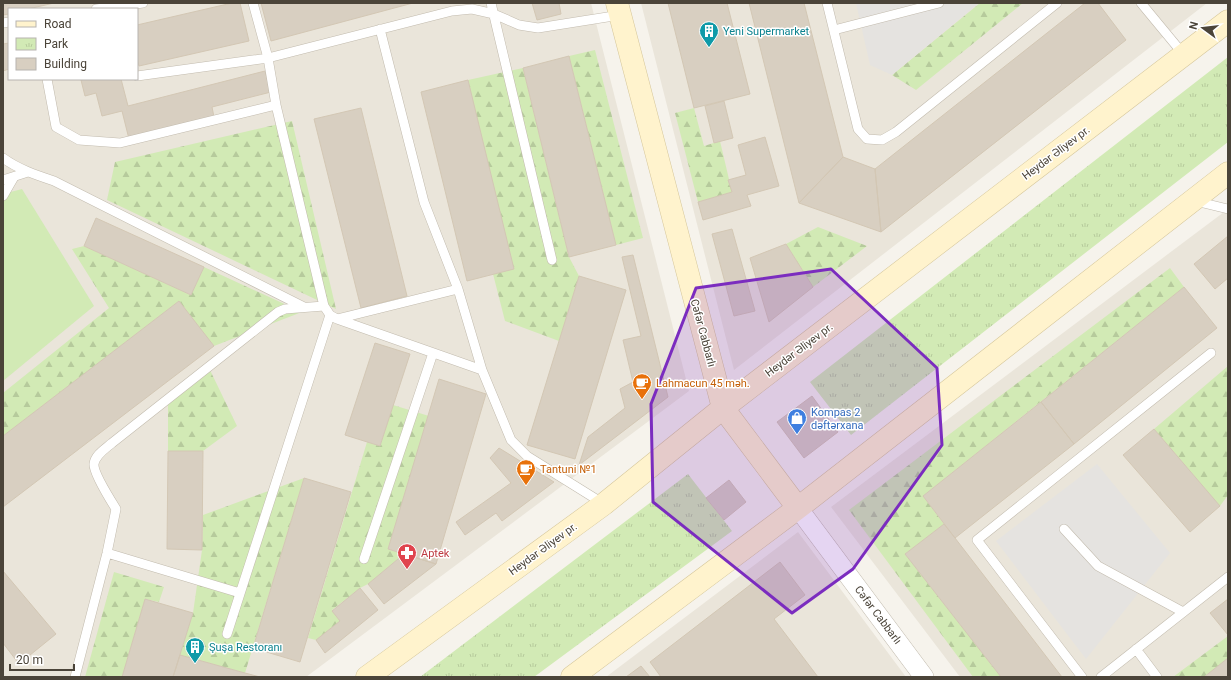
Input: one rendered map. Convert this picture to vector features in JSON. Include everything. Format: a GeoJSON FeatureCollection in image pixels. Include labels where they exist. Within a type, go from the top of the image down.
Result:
{"type":"FeatureCollection","features":[{"type":"Feature","properties":{"kind":"main road","name":"Cəfər Cabbarlı"},"geometry":{"type":"LineString","coordinates":[[619,9],[723,408],[798,508]]}},
{"type":"Feature","properties":{"kind":"main road","name":"Heydər Əliyev pr."},"geometry":{"type":"LineString","coordinates":[[367,677],[604,504],[723,408],[1228,21]]}},
{"type":"Feature","properties":{"kind":"main road"},"geometry":{"type":"LineString","coordinates":[[572,677],[798,508],[1228,173]]}},
{"type":"Feature","properties":{"kind":"street","name":"Cəfər Cabbarlı"},"geometry":{"type":"LineString","coordinates":[[798,508],[924,677]]}},
{"type":"Feature","properties":{"kind":"lane"},"geometry":{"type":"LineString","coordinates":[[109,8],[143,3]]}},
{"type":"Feature","properties":{"kind":"lane"},"geometry":{"type":"LineString","coordinates":[[253,3],[268,58],[276,105],[324,306],[334,317],[482,370]]}},
{"type":"Feature","properties":{"kind":"lane"},"geometry":{"type":"LineString","coordinates":[[491,3],[552,260]]}},
{"type":"Feature","properties":{"kind":"lane"},"geometry":{"type":"LineString","coordinates":[[827,3],[858,129],[867,138],[882,140],[896,132],[1057,3]]}},
{"type":"Feature","properties":{"kind":"lane"},"geometry":{"type":"LineString","coordinates":[[834,30],[939,3]]}},
{"type":"Feature","properties":{"kind":"lane"},"geometry":{"type":"LineString","coordinates":[[1141,3],[1184,55]]}},
{"type":"Feature","properties":{"kind":"lane"},"geometry":{"type":"LineString","coordinates":[[138,76],[268,58],[452,10],[472,9],[494,14],[518,25],[538,28],[619,9]]}},
{"type":"Feature","properties":{"kind":"lane"},"geometry":{"type":"LineString","coordinates":[[380,29],[424,202],[458,289],[482,370],[511,440],[527,456],[604,504]]}},
{"type":"Feature","properties":{"kind":"lane"},"geometry":{"type":"LineString","coordinates":[[47,80],[56,127],[79,140],[120,143],[276,105]]}},
{"type":"Feature","properties":{"kind":"lane"},"geometry":{"type":"LineString","coordinates":[[3,158],[12,165],[61,185],[304,307]]}},
{"type":"Feature","properties":{"kind":"lane"},"geometry":{"type":"LineString","coordinates":[[3,180],[28,172]]}},
{"type":"Feature","properties":{"kind":"lane"},"geometry":{"type":"LineString","coordinates":[[3,196],[14,177]]}},
{"type":"Feature","properties":{"kind":"lane"},"geometry":{"type":"LineString","coordinates":[[1192,200],[1228,209]]}},
{"type":"Feature","properties":{"kind":"lane"},"geometry":{"type":"LineString","coordinates":[[334,317],[458,289]]}},
{"type":"Feature","properties":{"kind":"lane"},"geometry":{"type":"LineString","coordinates":[[75,677],[107,553],[116,509],[95,472],[94,465],[98,455],[278,312],[285,309],[324,306]]}},
{"type":"Feature","properties":{"kind":"lane"},"geometry":{"type":"LineString","coordinates":[[227,634],[334,317]]}},
{"type":"Feature","properties":{"kind":"lane"},"geometry":{"type":"LineString","coordinates":[[364,559],[433,353]]}},
{"type":"Feature","properties":{"kind":"lane"},"geometry":{"type":"LineString","coordinates":[[1082,677],[977,540],[1211,353]]}},
{"type":"Feature","properties":{"kind":"lane"},"geometry":{"type":"LineString","coordinates":[[1064,529],[1098,566],[1183,612]]}},
{"type":"Feature","properties":{"kind":"lane"},"geometry":{"type":"LineString","coordinates":[[107,553],[240,593]]}},
{"type":"Feature","properties":{"kind":"lane"},"geometry":{"type":"LineString","coordinates":[[1101,677],[1228,576]]}},
{"type":"Feature","properties":{"kind":"lane"},"geometry":{"type":"LineString","coordinates":[[1136,649],[1157,677]]}},
{"type":"Feature","properties":{"kind":"highlighted area"},"geometry":{"type":"Polygon","coordinates":[[[831,269],[937,368],[942,445],[853,569],[792,613],[653,502],[651,404],[696,288],[831,269]]]}},
{"type":"Feature","properties":{"kind":"shaded area"},"geometry":{"type":"Polygon","coordinates":[[[3,3],[591,3],[689,391],[306,677],[3,677],[3,3]]]}},
{"type":"Feature","properties":{"kind":"shaded area"},"geometry":{"type":"Polygon","coordinates":[[[641,3],[1207,3],[734,370],[641,3]]]}},
{"type":"Feature","properties":{"kind":"shaded area"},"geometry":{"type":"Polygon","coordinates":[[[856,3],[979,3],[892,75],[870,65],[856,3]]]}},
{"type":"Feature","properties":{"kind":"shaded area"},"geometry":{"type":"Polygon","coordinates":[[[1228,209],[1228,677],[960,677],[831,507],[1228,209]]]}},
{"type":"Feature","properties":{"kind":"shaded area"},"geometry":{"type":"Polygon","coordinates":[[[1097,464],[1170,553],[1086,659],[996,541],[1097,464]]]}},
{"type":"Feature","properties":{"kind":"shaded area"},"geometry":{"type":"Polygon","coordinates":[[[798,532],[906,677],[606,677],[798,532]]]}},
{"type":"Feature","properties":{"kind":"green space"},"geometry":{"type":"Polygon","coordinates":[[[980,3],[1023,3],[916,90],[892,75],[980,3]]]}},
{"type":"Feature","properties":{"kind":"green space"},"geometry":{"type":"Polygon","coordinates":[[[595,50],[643,238],[616,245],[569,56],[595,50]]]}},
{"type":"Feature","properties":{"kind":"green space"},"geometry":{"type":"Polygon","coordinates":[[[1228,57],[1228,142],[851,435],[810,382],[1228,57]]]}},
{"type":"Feature","properties":{"kind":"green space"},"geometry":{"type":"Polygon","coordinates":[[[523,68],[569,257],[579,276],[559,341],[505,321],[493,274],[468,80],[523,68]]]}},
{"type":"Feature","properties":{"kind":"green space"},"geometry":{"type":"Polygon","coordinates":[[[694,108],[704,146],[720,141],[732,192],[698,202],[675,113],[694,108]]]}},
{"type":"Feature","properties":{"kind":"green space"},"geometry":{"type":"Polygon","coordinates":[[[292,121],[336,309],[107,200],[115,162],[292,121]]]}},
{"type":"Feature","properties":{"kind":"green space"},"geometry":{"type":"Polygon","coordinates":[[[22,189],[94,306],[3,381],[3,194],[22,189]]]}},
{"type":"Feature","properties":{"kind":"green space"},"geometry":{"type":"Polygon","coordinates":[[[818,227],[867,246],[813,287],[786,244],[818,227]]]}},
{"type":"Feature","properties":{"kind":"green space"},"geometry":{"type":"Polygon","coordinates":[[[84,246],[191,295],[204,267],[302,312],[214,346],[179,301],[3,436],[3,393],[109,308],[72,249],[84,246]]]}},
{"type":"Feature","properties":{"kind":"green space"},"geometry":{"type":"Polygon","coordinates":[[[1170,268],[1184,287],[923,496],[944,524],[905,554],[1001,677],[973,677],[849,510],[1170,268]]]}},
{"type":"Feature","properties":{"kind":"green space"},"geometry":{"type":"Polygon","coordinates":[[[1228,366],[1228,495],[1220,506],[1154,429],[1228,366]]]}},
{"type":"Feature","properties":{"kind":"green space"},"geometry":{"type":"Polygon","coordinates":[[[209,368],[237,426],[203,451],[168,451],[168,405],[209,368]]]}},
{"type":"Feature","properties":{"kind":"green space"},"geometry":{"type":"Polygon","coordinates":[[[393,405],[429,416],[388,549],[404,554],[368,584],[360,588],[332,610],[340,621],[316,640],[308,638],[367,442],[380,446],[393,405]]]}},
{"type":"Feature","properties":{"kind":"green space"},"geometry":{"type":"Polygon","coordinates":[[[688,474],[732,531],[534,677],[420,677],[688,474]]]}},
{"type":"Feature","properties":{"kind":"green space"},"geometry":{"type":"Polygon","coordinates":[[[304,478],[245,673],[180,655],[193,613],[202,550],[203,515],[304,478]]]}},
{"type":"Feature","properties":{"kind":"green space"},"geometry":{"type":"Polygon","coordinates":[[[114,572],[164,587],[159,602],[145,599],[122,677],[85,677],[114,572]]]}},
{"type":"Feature","properties":{"kind":"green space"},"geometry":{"type":"Polygon","coordinates":[[[1228,636],[1228,658],[1204,677],[1173,677],[1228,636]]]}},
{"type":"Feature","properties":{"kind":"building"},"geometry":{"type":"Polygon","coordinates":[[[3,3],[54,3],[32,8],[8,8],[8,14],[3,15],[3,3]]]}},
{"type":"Feature","properties":{"kind":"building"},"geometry":{"type":"Polygon","coordinates":[[[232,3],[240,3],[249,41],[139,66],[138,25],[232,3]]]}},
{"type":"Feature","properties":{"kind":"building"},"geometry":{"type":"Polygon","coordinates":[[[261,3],[413,3],[271,41],[261,3]]]}},
{"type":"Feature","properties":{"kind":"building"},"geometry":{"type":"Polygon","coordinates":[[[532,3],[559,3],[561,14],[537,20],[532,3]]]}},
{"type":"Feature","properties":{"kind":"building","name":"Yeni Supermarket"},"geometry":{"type":"Polygon","coordinates":[[[668,3],[727,3],[750,94],[694,108],[668,3]]]}},
{"type":"Feature","properties":{"kind":"building"},"geometry":{"type":"Polygon","coordinates":[[[749,3],[804,3],[843,157],[799,203],[749,3]]]}},
{"type":"Feature","properties":{"kind":"building"},"geometry":{"type":"Polygon","coordinates":[[[1085,3],[1098,3],[1126,40],[881,232],[875,169],[1085,3]]]}},
{"type":"Feature","properties":{"kind":"building"},"geometry":{"type":"Polygon","coordinates":[[[8,43],[8,69],[3,71],[3,44],[8,43]]]}},
{"type":"Feature","properties":{"kind":"building"},"geometry":{"type":"Polygon","coordinates":[[[569,56],[616,245],[569,257],[523,68],[569,56]]]}},
{"type":"Feature","properties":{"kind":"building"},"geometry":{"type":"Polygon","coordinates":[[[265,71],[271,92],[212,107],[214,117],[129,139],[122,111],[102,116],[96,93],[85,96],[81,80],[121,80],[128,106],[265,71]]]}},
{"type":"Feature","properties":{"kind":"building"},"geometry":{"type":"Polygon","coordinates":[[[468,80],[514,269],[467,281],[421,92],[468,80]]]}},
{"type":"Feature","properties":{"kind":"building"},"geometry":{"type":"Polygon","coordinates":[[[724,101],[733,138],[714,143],[705,106],[724,101]]]}},
{"type":"Feature","properties":{"kind":"building"},"geometry":{"type":"Polygon","coordinates":[[[361,108],[407,296],[361,308],[314,119],[361,108]]]}},
{"type":"Feature","properties":{"kind":"building"},"geometry":{"type":"Polygon","coordinates":[[[765,137],[779,186],[747,195],[751,206],[703,220],[698,202],[732,192],[728,180],[746,175],[738,145],[765,137]]]}},
{"type":"Feature","properties":{"kind":"building"},"geometry":{"type":"Polygon","coordinates":[[[843,157],[875,169],[881,232],[799,203],[843,157]]]}},
{"type":"Feature","properties":{"kind":"building"},"geometry":{"type":"Polygon","coordinates":[[[96,218],[204,267],[191,295],[84,246],[96,218]]]}},
{"type":"Feature","properties":{"kind":"building"},"geometry":{"type":"Polygon","coordinates":[[[732,229],[755,311],[734,316],[712,234],[732,229]]]}},
{"type":"Feature","properties":{"kind":"building"},"geometry":{"type":"Polygon","coordinates":[[[1228,236],[1228,278],[1215,289],[1194,264],[1228,236]]]}},
{"type":"Feature","properties":{"kind":"building"},"geometry":{"type":"Polygon","coordinates":[[[786,244],[813,287],[769,322],[750,258],[786,244]]]}},
{"type":"Feature","properties":{"kind":"building"},"geometry":{"type":"Polygon","coordinates":[[[633,255],[668,397],[579,465],[588,437],[625,408],[620,389],[633,382],[623,340],[641,336],[622,257],[633,255]]]}},
{"type":"Feature","properties":{"kind":"building"},"geometry":{"type":"Polygon","coordinates":[[[579,276],[626,290],[575,459],[527,445],[579,276]]]}},
{"type":"Feature","properties":{"kind":"building"},"geometry":{"type":"Polygon","coordinates":[[[1184,287],[1217,328],[1074,444],[1041,402],[1184,287]]]}},
{"type":"Feature","properties":{"kind":"building"},"geometry":{"type":"Polygon","coordinates":[[[179,301],[214,346],[3,507],[3,436],[179,301]]]}},
{"type":"Feature","properties":{"kind":"building"},"geometry":{"type":"Polygon","coordinates":[[[375,343],[410,354],[380,446],[345,435],[375,343]]]}},
{"type":"Feature","properties":{"kind":"building"},"geometry":{"type":"Polygon","coordinates":[[[439,379],[486,394],[436,564],[388,549],[439,379]]]}},
{"type":"Feature","properties":{"kind":"building"},"geometry":{"type":"Polygon","coordinates":[[[812,396],[838,432],[804,458],[777,422],[812,396]]]}},
{"type":"Feature","properties":{"kind":"building"},"geometry":{"type":"Polygon","coordinates":[[[1041,402],[1074,444],[955,538],[923,496],[1041,402]]]}},
{"type":"Feature","properties":{"kind":"building"},"geometry":{"type":"Polygon","coordinates":[[[1154,429],[1220,506],[1190,532],[1123,455],[1154,429]]]}},
{"type":"Feature","properties":{"kind":"building"},"geometry":{"type":"Polygon","coordinates":[[[499,448],[554,482],[502,521],[496,513],[465,535],[456,522],[511,483],[490,458],[499,448]]]}},
{"type":"Feature","properties":{"kind":"building"},"geometry":{"type":"Polygon","coordinates":[[[168,451],[203,451],[202,550],[167,549],[168,451]]]}},
{"type":"Feature","properties":{"kind":"building"},"geometry":{"type":"Polygon","coordinates":[[[304,478],[351,492],[300,662],[253,648],[304,478]]]}},
{"type":"Feature","properties":{"kind":"building"},"geometry":{"type":"Polygon","coordinates":[[[729,480],[746,502],[724,520],[706,498],[729,480]]]}},
{"type":"Feature","properties":{"kind":"building"},"geometry":{"type":"Polygon","coordinates":[[[944,524],[1062,677],[1001,677],[905,554],[944,524]]]}},
{"type":"Feature","properties":{"kind":"building"},"geometry":{"type":"Polygon","coordinates":[[[404,554],[436,564],[384,604],[368,584],[404,554]]]}},
{"type":"Feature","properties":{"kind":"building"},"geometry":{"type":"Polygon","coordinates":[[[780,562],[805,595],[774,619],[818,677],[661,677],[650,662],[780,562]]]}},
{"type":"Feature","properties":{"kind":"building"},"geometry":{"type":"Polygon","coordinates":[[[3,571],[56,634],[19,664],[3,643],[3,571]]]}},
{"type":"Feature","properties":{"kind":"building"},"geometry":{"type":"Polygon","coordinates":[[[360,588],[378,610],[325,653],[316,640],[340,621],[332,611],[360,588]]]}},
{"type":"Feature","properties":{"kind":"building"},"geometry":{"type":"Polygon","coordinates":[[[145,599],[193,613],[173,677],[122,677],[145,599]]]}},
{"type":"Feature","properties":{"kind":"building"},"geometry":{"type":"Polygon","coordinates":[[[1228,599],[1228,635],[1210,613],[1228,599]]]}},
{"type":"Feature","properties":{"kind":"building","name":"Şuşa Restoranı"},"geometry":{"type":"Polygon","coordinates":[[[180,655],[245,673],[260,677],[173,677],[180,655]]]}},
{"type":"Feature","properties":{"kind":"building"},"geometry":{"type":"Polygon","coordinates":[[[1228,658],[1228,677],[1204,677],[1228,658]]]}},
{"type":"Feature","properties":{"kind":"building"},"geometry":{"type":"Polygon","coordinates":[[[641,666],[650,677],[626,677],[641,666]]]}},
{"type":"Feature","properties":{"kind":"place","name":"Yeni Supermarket"},"geometry":{"type":"Point","coordinates":[709,48]}},
{"type":"Feature","properties":{"kind":"place","name":"Lahmacun 45 mәh."},"geometry":{"type":"Point","coordinates":[642,400]}},
{"type":"Feature","properties":{"kind":"place","name":"Kompas 2 dəftərxana"},"geometry":{"type":"Point","coordinates":[797,435]}},
{"type":"Feature","properties":{"kind":"place","name":"Tantuni №1"},"geometry":{"type":"Point","coordinates":[526,486]}},
{"type":"Feature","properties":{"kind":"place","name":"Aptek"},"geometry":{"type":"Point","coordinates":[407,570]}},
{"type":"Feature","properties":{"kind":"place","name":"Şuşa Restoranı"},"geometry":{"type":"Point","coordinates":[195,664]}}]}
